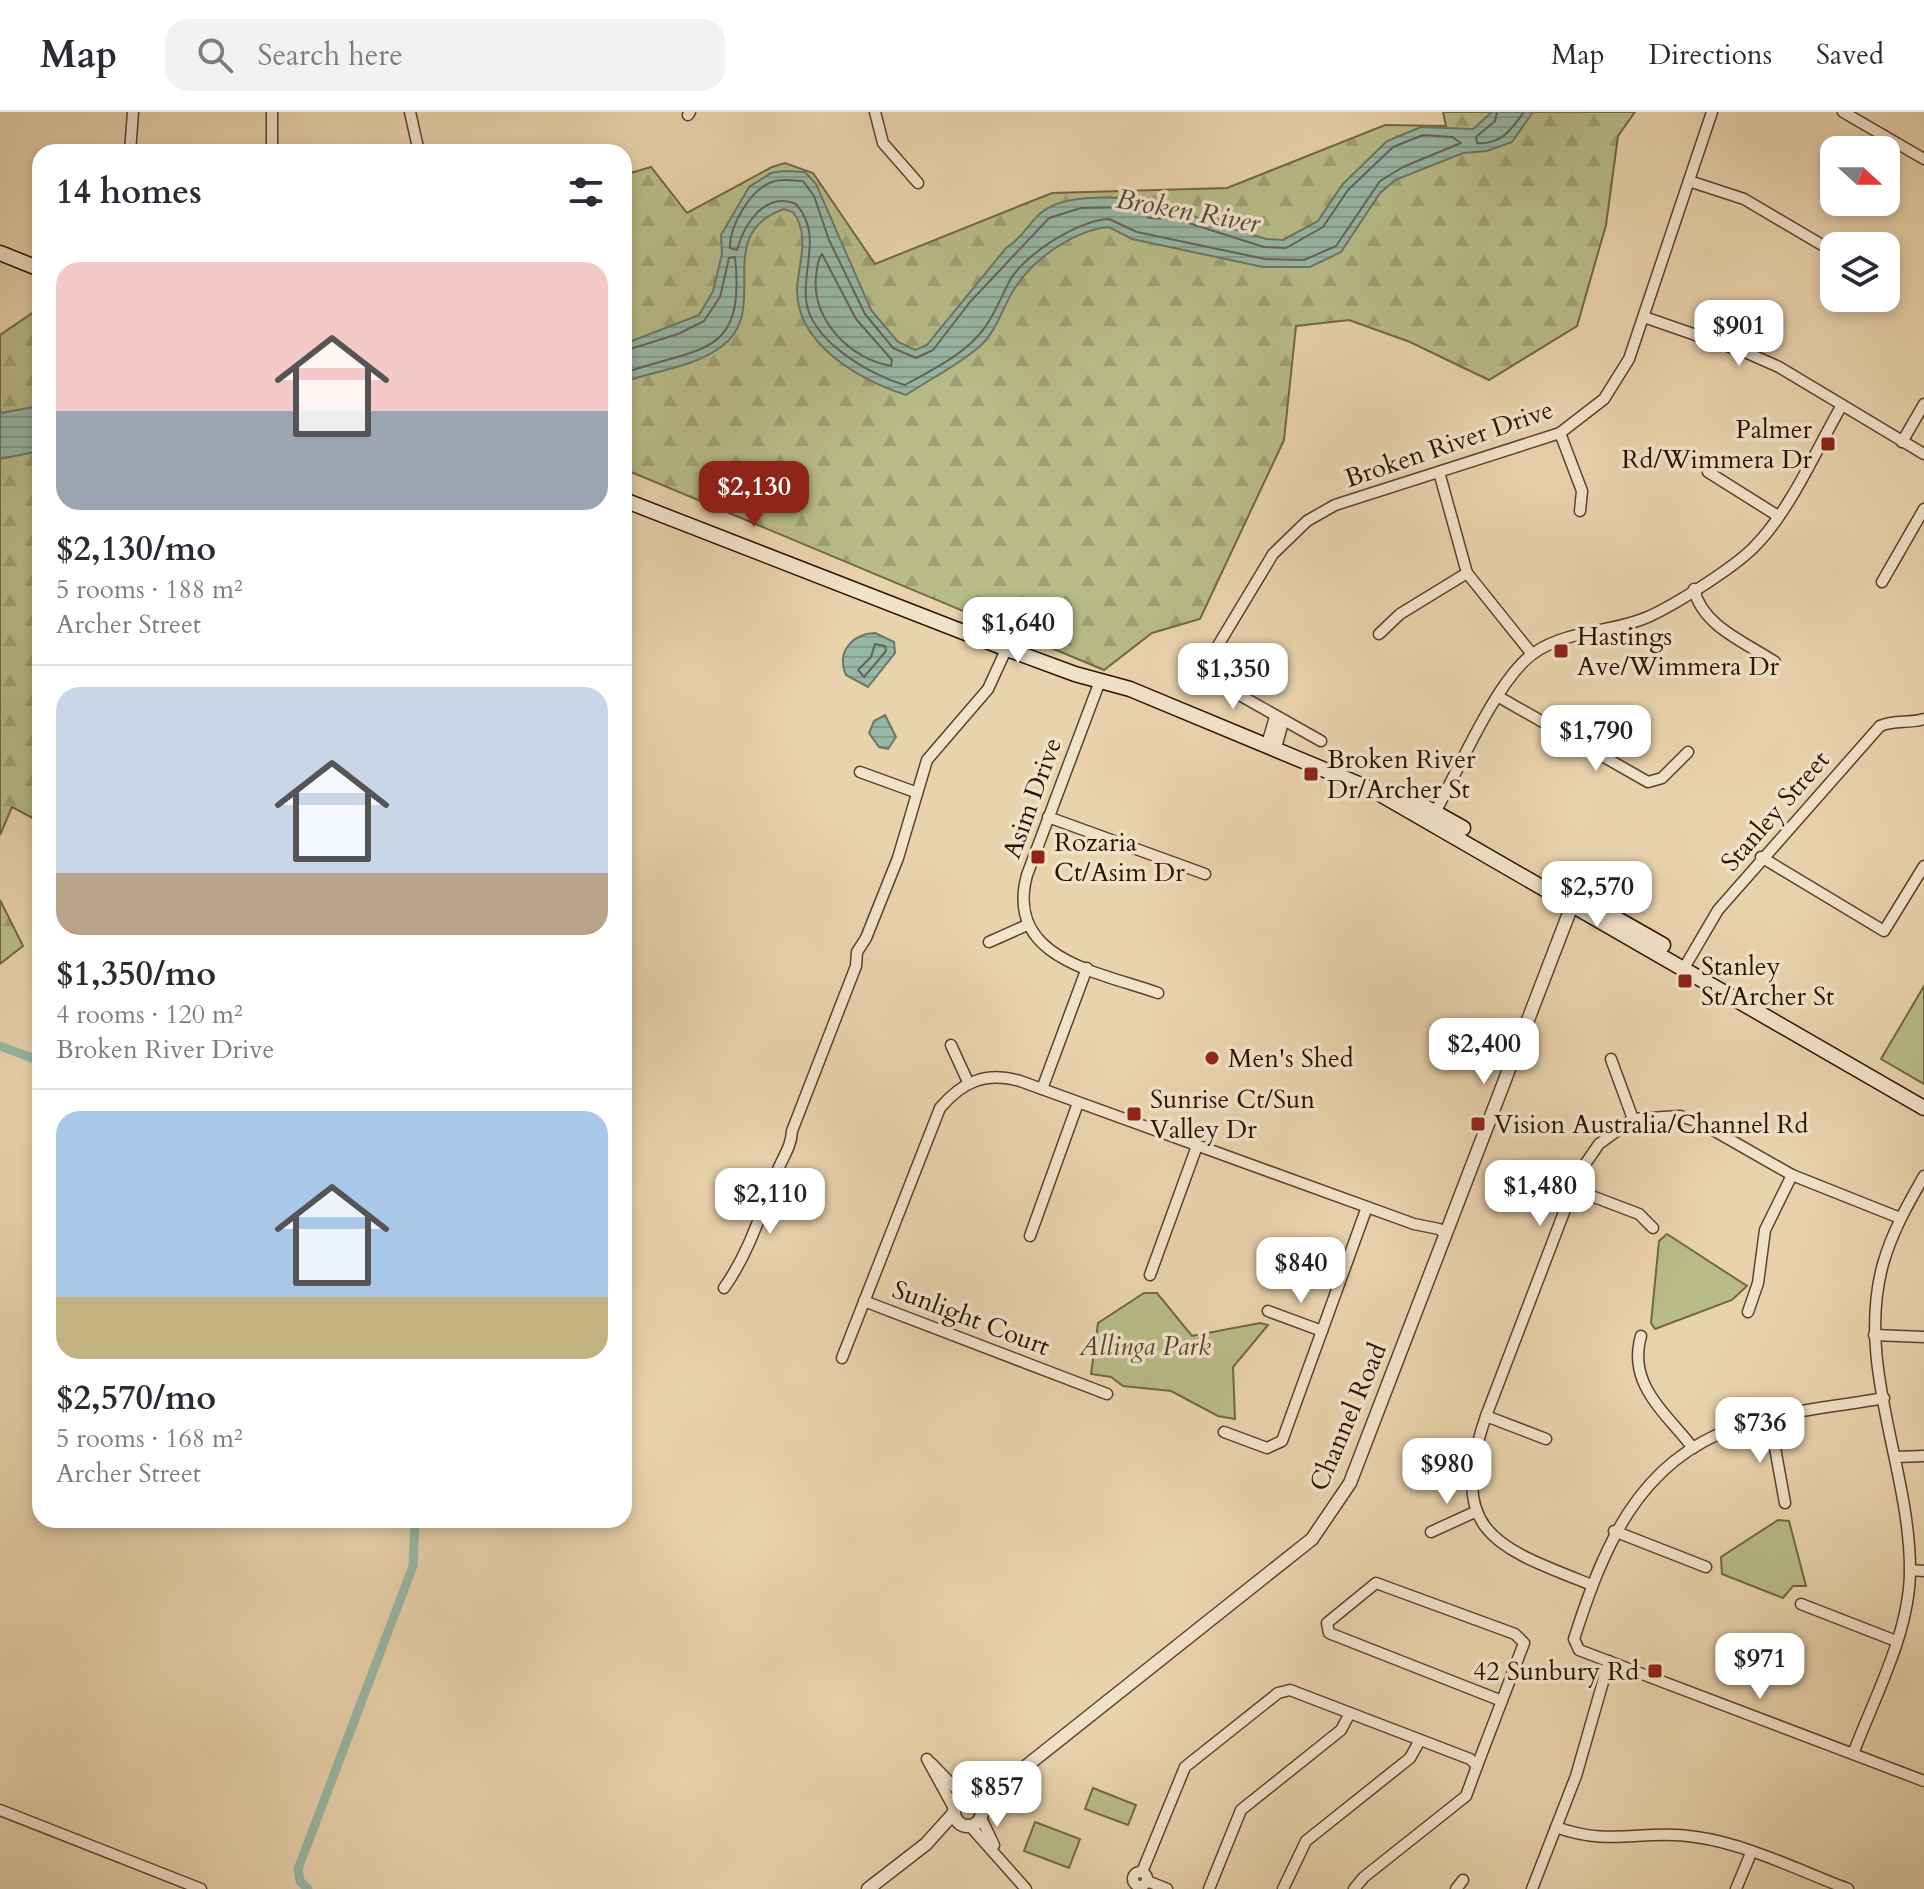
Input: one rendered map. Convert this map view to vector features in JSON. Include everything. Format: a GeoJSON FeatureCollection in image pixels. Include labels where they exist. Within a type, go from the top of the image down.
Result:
{"type":"FeatureCollection","features":[{"type":"Feature","properties":{"kind":"main road"},"geometry":{"type":"LineString","coordinates":[[0,253],[32,266]]}},
{"type":"Feature","properties":{"kind":"main road"},"geometry":{"type":"LineString","coordinates":[[0,262],[32,274]]}},
{"type":"Feature","properties":{"kind":"main road"},"geometry":{"type":"LineString","coordinates":[[632,503],[1008,645],[1128,695],[1175,709],[1369,783],[1433,816],[1686,964],[1898,1089],[1924,1108]]}},
{"type":"Feature","properties":{"kind":"main road"},"geometry":{"type":"LineString","coordinates":[[1898,1089],[1924,1097]]}},
{"type":"Feature","properties":{"kind":"street"},"geometry":{"type":"LineString","coordinates":[[131,144],[133,112]]}},
{"type":"Feature","properties":{"kind":"street"},"geometry":{"type":"LineString","coordinates":[[272,112],[272,144]]}},
{"type":"Feature","properties":{"kind":"street"},"geometry":{"type":"LineString","coordinates":[[410,112],[417,144]]}},
{"type":"Feature","properties":{"kind":"street"},"geometry":{"type":"LineString","coordinates":[[875,112],[883,143],[918,183]]}},
{"type":"Feature","properties":{"kind":"street","name":"Broken River Drive"},"geometry":{"type":"LineString","coordinates":[[1279,720],[1215,680],[1209,668],[1211,657],[1264,567],[1282,542],[1321,512],[1560,433],[1593,411],[1614,387],[1644,317],[1712,112]]}},
{"type":"Feature","properties":{"kind":"street"},"geometry":{"type":"LineString","coordinates":[[1843,112],[1924,159]]}},
{"type":"Feature","properties":{"kind":"street"},"geometry":{"type":"LineString","coordinates":[[1689,181],[1744,199],[1820,244]]}},
{"type":"Feature","properties":{"kind":"street"},"geometry":{"type":"LineString","coordinates":[[1644,317],[1745,352],[1924,454]]}},
{"type":"Feature","properties":{"kind":"street"},"geometry":{"type":"LineString","coordinates":[[1902,442],[1924,404]]}},
{"type":"Feature","properties":{"kind":"street"},"geometry":{"type":"LineString","coordinates":[[1433,816],[1499,697],[1532,654],[1555,642],[1649,617],[1757,545],[1778,516],[1842,405]]}},
{"type":"Feature","properties":{"kind":"street"},"geometry":{"type":"LineString","coordinates":[[1560,433],[1582,491],[1580,511]]}},
{"type":"Feature","properties":{"kind":"street"},"geometry":{"type":"LineString","coordinates":[[1439,472],[1467,573],[1532,654]]}},
{"type":"Feature","properties":{"kind":"street"},"geometry":{"type":"LineString","coordinates":[[1708,472],[1778,516]]}},
{"type":"Feature","properties":{"kind":"street"},"geometry":{"type":"LineString","coordinates":[[1882,582],[1924,509]]}},
{"type":"Feature","properties":{"kind":"street"},"geometry":{"type":"LineString","coordinates":[[1379,634],[1400,614],[1467,573]]}},
{"type":"Feature","properties":{"kind":"street"},"geometry":{"type":"LineString","coordinates":[[1694,589],[1697,606],[1711,621],[1775,662]]}},
{"type":"Feature","properties":{"kind":"street"},"geometry":{"type":"LineString","coordinates":[[724,1288],[740,1266],[780,1165],[790,1149],[792,1131],[856,966],[865,955],[866,938],[898,858],[915,792],[932,753],[988,689],[1008,645]]}},
{"type":"Feature","properties":{"kind":"street","name":"Asim Drive"},"geometry":{"type":"LineString","coordinates":[[1027,925],[1022,893],[1098,680]]}},
{"type":"Feature","properties":{"kind":"street"},"geometry":{"type":"LineString","coordinates":[[1499,697],[1648,782],[1662,778],[1688,752]]}},
{"type":"Feature","properties":{"kind":"street","name":"Stanley Street"},"geometry":{"type":"LineString","coordinates":[[1686,964],[1718,910],[1761,857],[1880,726],[1891,720],[1913,723],[1924,719]]}},
{"type":"Feature","properties":{"kind":"street"},"geometry":{"type":"LineString","coordinates":[[1272,746],[1279,720],[1321,741]]}},
{"type":"Feature","properties":{"kind":"street"},"geometry":{"type":"LineString","coordinates":[[860,772],[915,792]]}},
{"type":"Feature","properties":{"kind":"street"},"geometry":{"type":"LineString","coordinates":[[1048,817],[1205,874]]}},
{"type":"Feature","properties":{"kind":"street"},"geometry":{"type":"LineString","coordinates":[[1761,857],[1884,931],[1924,866]]}},
{"type":"Feature","properties":{"kind":"street","name":"Channel Road"},"geometry":{"type":"LineString","coordinates":[[868,1889],[926,1844],[975,1821],[1010,1779],[1312,1539],[1350,1483],[1556,949],[1578,902]]}},
{"type":"Feature","properties":{"kind":"street"},"geometry":{"type":"LineString","coordinates":[[989,942],[1027,925],[1043,947],[1063,959],[1158,993]]}},
{"type":"Feature","properties":{"kind":"street"},"geometry":{"type":"LineString","coordinates":[[1042,1089],[1087,968]]}},
{"type":"Feature","properties":{"kind":"street"},"geometry":{"type":"LineString","coordinates":[[951,1045],[968,1082]]}},
{"type":"Feature","properties":{"kind":"street"},"geometry":{"type":"LineString","coordinates":[[1611,1059],[1633,1119]]}},
{"type":"Feature","properties":{"kind":"street"},"geometry":{"type":"LineString","coordinates":[[842,1358],[940,1108],[968,1082],[1010,1078],[1437,1235],[1446,1235]]}},
{"type":"Feature","properties":{"kind":"street"},"geometry":{"type":"LineString","coordinates":[[1030,1236],[1078,1103]]}},
{"type":"Feature","properties":{"kind":"street"},"geometry":{"type":"LineString","coordinates":[[1592,1585],[1509,1550],[1489,1530],[1477,1511],[1471,1465],[1486,1416],[1573,1189],[1599,1144],[1633,1119],[1680,1116],[1699,1122],[1792,1175],[1900,1218]]}},
{"type":"Feature","properties":{"kind":"street"},"geometry":{"type":"LineString","coordinates":[[1150,1275],[1197,1146]]}},
{"type":"Feature","properties":{"kind":"street"},"geometry":{"type":"LineString","coordinates":[[1748,1312],[1758,1283],[1765,1230],[1792,1175]]}},
{"type":"Feature","properties":{"kind":"street"},"geometry":{"type":"LineString","coordinates":[[1853,1754],[1896,1641],[1909,1593],[1908,1533],[1874,1335],[1883,1265],[1900,1218],[1924,1176]]}},
{"type":"Feature","properties":{"kind":"street"},"geometry":{"type":"LineString","coordinates":[[1573,1189],[1639,1214],[1653,1228]]}},
{"type":"Feature","properties":{"kind":"street"},"geometry":{"type":"LineString","coordinates":[[1224,1432],[1262,1447],[1279,1444],[1367,1207]]}},
{"type":"Feature","properties":{"kind":"street","name":"Sunlight Court"},"geometry":{"type":"LineString","coordinates":[[864,1301],[1107,1394]]}},
{"type":"Feature","properties":{"kind":"street"},"geometry":{"type":"LineString","coordinates":[[1268,1311],[1322,1331]]}},
{"type":"Feature","properties":{"kind":"street"},"geometry":{"type":"LineString","coordinates":[[1874,1335],[1924,1337]]}},
{"type":"Feature","properties":{"kind":"street"},"geometry":{"type":"LineString","coordinates":[[1641,1336],[1636,1354],[1639,1378],[1693,1448]]}},
{"type":"Feature","properties":{"kind":"street"},"geometry":{"type":"LineString","coordinates":[[1884,1398],[1735,1427],[1693,1448],[1644,1488],[1614,1531],[1574,1639],[1579,1650],[1924,1781]]}},
{"type":"Feature","properties":{"kind":"street"},"geometry":{"type":"LineString","coordinates":[[1486,1416],[1546,1439]]}},
{"type":"Feature","properties":{"kind":"street"},"geometry":{"type":"LineString","coordinates":[[1770,1420],[1785,1503]]}},
{"type":"Feature","properties":{"kind":"street"},"geometry":{"type":"LineString","coordinates":[[1895,1457],[1924,1456]]}},
{"type":"Feature","properties":{"kind":"street"},"geometry":{"type":"LineString","coordinates":[[1431,1532],[1477,1511]]}},
{"type":"Feature","properties":{"kind":"street"},"geometry":{"type":"LineString","coordinates":[[1614,1531],[1706,1567]]}},
{"type":"Feature","properties":{"kind":"street"},"geometry":{"type":"LineString","coordinates":[[1910,1570],[1924,1571]]}},
{"type":"Feature","properties":{"kind":"street"},"geometry":{"type":"LineString","coordinates":[[1354,1889],[1364,1877],[1466,1796],[1524,1643],[1515,1634],[1376,1583],[1327,1623],[1329,1633],[1502,1701]]}},
{"type":"Feature","properties":{"kind":"street"},"geometry":{"type":"LineString","coordinates":[[1801,1604],[1896,1641]]}},
{"type":"Feature","properties":{"kind":"street"},"geometry":{"type":"LineString","coordinates":[[1532,1889],[1576,1776],[1609,1661]]}},
{"type":"Feature","properties":{"kind":"street"},"geometry":{"type":"LineString","coordinates":[[1167,1889],[1140,1882],[1185,1767],[1278,1693],[1290,1690],[1470,1759],[1477,1766]]}},
{"type":"Feature","properties":{"kind":"street"},"geometry":{"type":"LineString","coordinates":[[1209,1889],[1241,1810],[1341,1730],[1350,1713]]}},
{"type":"Feature","properties":{"kind":"street"},"geometry":{"type":"LineString","coordinates":[[1283,1889],[1306,1841],[1410,1758],[1420,1740]]}},
{"type":"Feature","properties":{"kind":"street"},"geometry":{"type":"LineString","coordinates":[[975,1821],[955,1820],[927,1759],[966,1798],[976,1800],[975,1821],[1026,1889]]}},
{"type":"Feature","properties":{"kind":"street","name":"Channel Road"},"geometry":{"type":"LineString","coordinates":[[926,1844],[966,1798],[1010,1779]]}},
{"type":"Feature","properties":{"kind":"street"},"geometry":{"type":"LineString","coordinates":[[0,1810],[201,1889]]}},
{"type":"Feature","properties":{"kind":"street"},"geometry":{"type":"LineString","coordinates":[[1556,1827],[1602,1839],[1671,1834],[1698,1837],[1848,1889]]}},
{"type":"Feature","properties":{"kind":"street"},"geometry":{"type":"LineString","coordinates":[[1736,1889],[1751,1853]]}},
{"type":"Feature","properties":{"kind":"green space"},"geometry":{"type":"Polygon","coordinates":[[[1443,112],[1635,112],[1618,136],[1606,225],[1577,326],[1489,380],[1410,342],[1349,320],[1296,326],[1284,440],[1200,619],[1152,633],[1104,670],[632,472],[632,173],[651,167],[687,213],[772,167],[785,163],[813,173],[875,264],[1052,193],[1227,188],[1385,125],[1446,126],[1443,112]]]}},
{"type":"Feature","properties":{"kind":"green space"},"geometry":{"type":"Polygon","coordinates":[[[32,313],[32,818],[12,807],[0,835],[0,335],[32,313]]]}},
{"type":"Feature","properties":{"kind":"green space"},"geometry":{"type":"Polygon","coordinates":[[[0,900],[23,946],[0,964],[0,900]]]}},
{"type":"Feature","properties":{"kind":"green space"},"geometry":{"type":"Polygon","coordinates":[[[1924,986],[1924,1084],[1881,1059],[1924,986]]]}},
{"type":"Feature","properties":{"kind":"green space"},"geometry":{"type":"Polygon","coordinates":[[[1667,1234],[1747,1286],[1732,1300],[1655,1329],[1651,1323],[1659,1241],[1667,1234]]]}},
{"type":"Feature","properties":{"kind":"green space","name":"Allinga Park"},"geometry":{"type":"Polygon","coordinates":[[[1144,1293],[1157,1293],[1192,1336],[1260,1323],[1268,1325],[1233,1367],[1235,1419],[1218,1416],[1171,1391],[1123,1386],[1111,1377],[1091,1374],[1098,1323],[1144,1293]]]}},
{"type":"Feature","properties":{"kind":"green space"},"geometry":{"type":"Polygon","coordinates":[[[1778,1520],[1789,1521],[1806,1586],[1793,1586],[1783,1598],[1722,1574],[1721,1557],[1778,1520]]]}},
{"type":"Feature","properties":{"kind":"green space"},"geometry":{"type":"Polygon","coordinates":[[[1093,1788],[1136,1805],[1128,1825],[1085,1809],[1093,1788]]]}},
{"type":"Feature","properties":{"kind":"green space"},"geometry":{"type":"Polygon","coordinates":[[[1035,1822],[1080,1839],[1069,1868],[1024,1851],[1035,1822]]]}},
{"type":"Feature","properties":{"kind":"water"},"geometry":{"type":"Polygon","coordinates":[[[1492,112],[1533,112],[1512,142],[1487,151],[1463,153],[1395,180],[1380,193],[1341,252],[1310,267],[1263,267],[1132,239],[1109,227],[1070,240],[1045,256],[1025,275],[1012,292],[986,341],[906,395],[851,370],[834,358],[808,328],[800,310],[797,290],[801,231],[793,212],[784,209],[762,221],[750,236],[745,254],[742,313],[736,332],[721,347],[698,360],[632,379],[632,341],[699,315],[713,291],[722,254],[721,235],[749,187],[771,173],[805,172],[816,184],[871,310],[898,342],[915,350],[927,345],[1006,248],[1037,216],[1052,206],[1075,199],[1137,199],[1151,210],[1176,211],[1266,239],[1283,240],[1318,221],[1342,185],[1387,141],[1421,127],[1473,129],[1492,112]]]}},
{"type":"Feature","properties":{"kind":"water"},"geometry":{"type":"Polygon","coordinates":[[[32,407],[32,453],[0,459],[0,413],[32,407]]]}},
{"type":"Feature","properties":{"kind":"water"},"geometry":{"type":"Polygon","coordinates":[[[875,633],[894,642],[895,653],[868,687],[846,675],[843,659],[853,641],[875,633]]]}},
{"type":"Feature","properties":{"kind":"water"},"geometry":{"type":"Polygon","coordinates":[[[885,715],[896,737],[888,749],[879,747],[869,733],[874,721],[885,715]]]}},
{"type":"Feature","properties":{"kind":"waterway"},"geometry":{"type":"LineString","coordinates":[[0,1046],[32,1058]]}},
{"type":"Feature","properties":{"kind":"waterway"},"geometry":{"type":"LineString","coordinates":[[308,1889],[300,1881],[298,1869],[413,1566],[415,1528]]}},
{"type":"Feature","properties":{"kind":"place","name":"Palmer Rd/Wimmera Dr"},"geometry":{"type":"Point","coordinates":[1828,444]}},
{"type":"Feature","properties":{"kind":"place","name":"Hastings Ave/Wimmera Dr"},"geometry":{"type":"Point","coordinates":[1561,651]}},
{"type":"Feature","properties":{"kind":"place","name":"Broken River Dr/Archer St"},"geometry":{"type":"Point","coordinates":[1311,774]}},
{"type":"Feature","properties":{"kind":"place","name":"Rozaria Ct/Asim Dr"},"geometry":{"type":"Point","coordinates":[1038,857]}},
{"type":"Feature","properties":{"kind":"place","name":"Stanley St/Archer St"},"geometry":{"type":"Point","coordinates":[1685,981]}},
{"type":"Feature","properties":{"kind":"place","name":"Men's Shed"},"geometry":{"type":"Point","coordinates":[1212,1058]}},
{"type":"Feature","properties":{"kind":"place","name":"Sunrise Ct/Sun Valley Dr"},"geometry":{"type":"Point","coordinates":[1134,1114]}},
{"type":"Feature","properties":{"kind":"place","name":"Vision Australia/Channel Rd"},"geometry":{"type":"Point","coordinates":[1478,1124]}},
{"type":"Feature","properties":{"kind":"place","name":"42 Sunbury Rd"},"geometry":{"type":"Point","coordinates":[1655,1671]}},
{"type":"Feature","properties":{"kind":"water label","name":"Broken River"},"geometry":{"type":"Point","coordinates":[1188,211]}}]}
